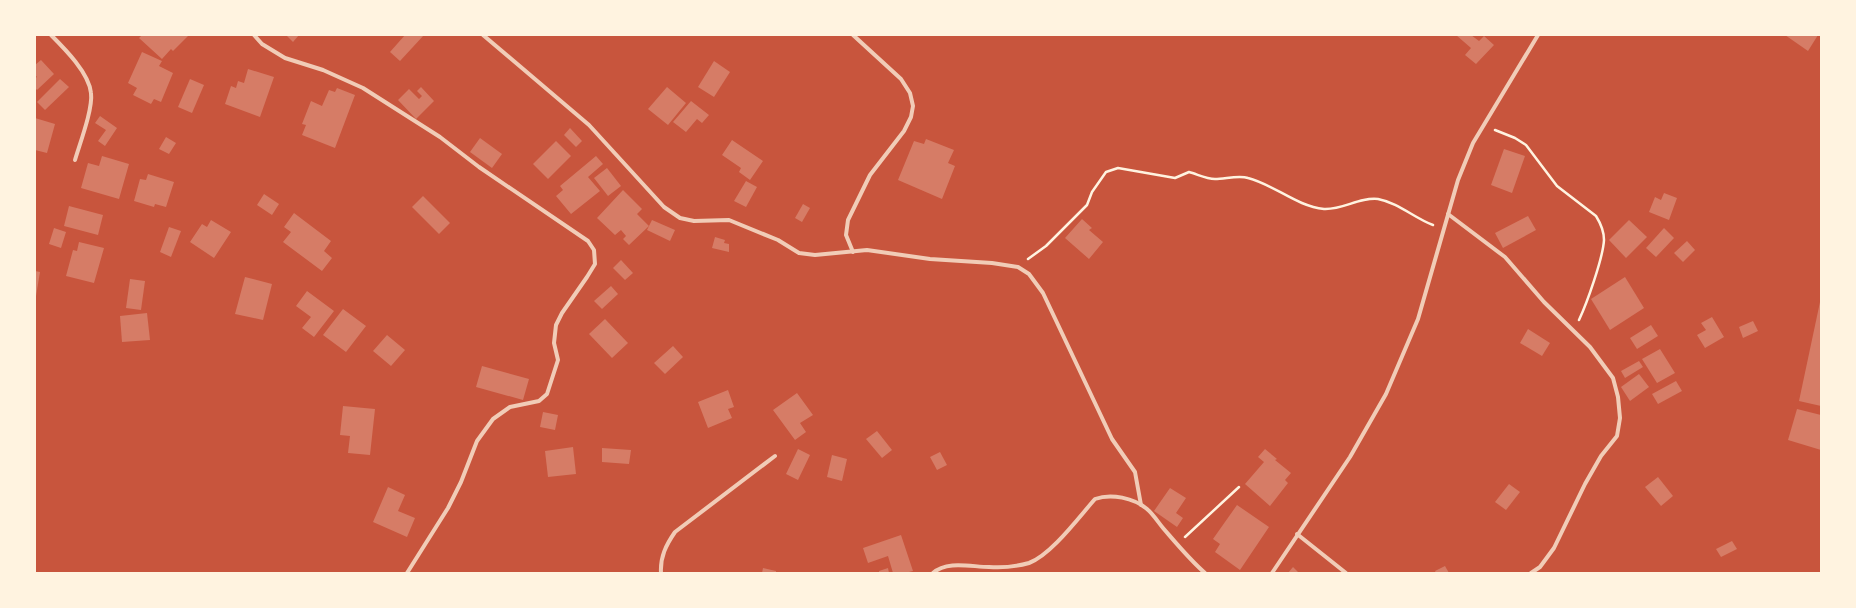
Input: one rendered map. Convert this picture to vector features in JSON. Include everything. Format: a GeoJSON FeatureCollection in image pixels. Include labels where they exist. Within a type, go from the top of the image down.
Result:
{"type":"FeatureCollection","features":[{"type":"Feature","properties":{"kind":"street"},"geometry":{"type":"LineString","coordinates":[[51,35],[65,49],[87,79],[92,94],[75,160]]}},
{"type":"Feature","properties":{"kind":"street"},"geometry":{"type":"LineString","coordinates":[[254,35],[262,44],[285,58],[323,70],[363,88],[440,137],[479,167],[521,194],[588,241],[594,250],[595,264],[588,277],[574,294],[556,325],[554,343],[558,360],[547,394],[539,401],[510,407],[493,419],[477,441],[461,482],[448,508],[407,573]]}},
{"type":"Feature","properties":{"kind":"street"},"geometry":{"type":"LineString","coordinates":[[483,35],[584,121],[664,208],[680,218],[694,221],[729,220],[778,240],[799,253],[815,255],[867,250],[930,259],[992,263],[1018,267],[1029,274],[1044,293],[1112,439],[1135,472],[1141,505]]}},
{"type":"Feature","properties":{"kind":"street"},"geometry":{"type":"LineString","coordinates":[[853,35],[901,80],[910,93],[913,106],[911,117],[904,131],[870,175],[848,220],[846,235],[853,252]]}},
{"type":"Feature","properties":{"kind":"street"},"geometry":{"type":"LineString","coordinates":[[1272,573],[1350,457],[1386,394],[1418,319],[1461,172],[1473,143],[1538,35]]}},
{"type":"Feature","properties":{"kind":"street"},"geometry":{"type":"LineString","coordinates":[[1448,214],[1505,257],[1544,302],[1590,347],[1613,378],[1618,397],[1620,418],[1617,436],[1601,456],[1585,484],[1554,548],[1540,567],[1531,573]]}},
{"type":"Feature","properties":{"kind":"street"},"geometry":{"type":"LineString","coordinates":[[661,573],[660,564],[665,546],[675,532],[775,456]]}},
{"type":"Feature","properties":{"kind":"street"},"geometry":{"type":"LineString","coordinates":[[933,573],[946,566],[991,568],[1028,563],[1040,556],[1053,545],[1095,500],[1103,496],[1123,498],[1141,505],[1148,510],[1176,544],[1205,573]]}},
{"type":"Feature","properties":{"kind":"street"},"geometry":{"type":"LineString","coordinates":[[1298,534],[1346,573]]}},
{"type":"Feature","properties":{"kind":"path"},"geometry":{"type":"LineString","coordinates":[[1484,123],[1526,145],[1558,186],[1596,216],[1600,223],[1604,240],[1602,249],[1583,312],[1574,330]]}},
{"type":"Feature","properties":{"kind":"path"},"geometry":{"type":"LineString","coordinates":[[1018,267],[1046,246],[1087,205],[1092,192],[1106,172],[1118,168],[1175,178],[1189,172],[1214,179],[1247,177],[1259,181],[1289,198],[1324,209],[1337,208],[1359,201],[1377,199],[1395,204],[1414,216],[1445,229]]}},
{"type":"Feature","properties":{"kind":"path"},"geometry":{"type":"LineString","coordinates":[[1176,544],[1191,533],[1239,487]]}},
{"type":"Feature","properties":{"kind":"building"},"geometry":{"type":"Polygon","coordinates":[[[142,35],[189,35],[173,51],[171,49],[162,59],[139,38],[142,35]]]}},
{"type":"Feature","properties":{"kind":"building"},"geometry":{"type":"Polygon","coordinates":[[[286,35],[299,35],[293,42],[286,35]]]}},
{"type":"Feature","properties":{"kind":"building"},"geometry":{"type":"Polygon","coordinates":[[[405,35],[424,35],[400,61],[390,52],[405,35]]]}},
{"type":"Feature","properties":{"kind":"building"},"geometry":{"type":"Polygon","coordinates":[[[1456,35],[1471,35],[1479,41],[1484,36],[1494,45],[1476,64],[1465,55],[1471,48],[1456,35]]]}},
{"type":"Feature","properties":{"kind":"building"},"geometry":{"type":"Polygon","coordinates":[[[1785,35],[1818,35],[1808,51],[1785,35]]]}},
{"type":"Feature","properties":{"kind":"building"},"geometry":{"type":"Polygon","coordinates":[[[142,52],[162,61],[159,66],[173,73],[161,102],[154,99],[151,104],[133,95],[137,88],[128,83],[142,52]]]}},
{"type":"Feature","properties":{"kind":"building"},"geometry":{"type":"Polygon","coordinates":[[[41,60],[54,74],[37,90],[35,88],[35,78],[37,77],[35,75],[35,65],[41,60]]]}},
{"type":"Feature","properties":{"kind":"building"},"geometry":{"type":"Polygon","coordinates":[[[714,61],[730,72],[714,97],[698,87],[714,61]]]}},
{"type":"Feature","properties":{"kind":"building"},"geometry":{"type":"Polygon","coordinates":[[[248,69],[274,77],[260,117],[225,104],[231,86],[236,88],[238,81],[244,83],[248,69]]]}},
{"type":"Feature","properties":{"kind":"building"},"geometry":{"type":"Polygon","coordinates":[[[60,79],[69,87],[45,110],[37,102],[60,79]]]}},
{"type":"Feature","properties":{"kind":"building"},"geometry":{"type":"Polygon","coordinates":[[[190,79],[204,85],[192,113],[178,107],[190,79]]]}},
{"type":"Feature","properties":{"kind":"building"},"geometry":{"type":"Polygon","coordinates":[[[421,87],[434,101],[416,119],[398,100],[409,89],[419,99],[422,96],[417,91],[421,87]]]}},
{"type":"Feature","properties":{"kind":"building"},"geometry":{"type":"Polygon","coordinates":[[[667,87],[686,103],[668,125],[648,109],[667,87]]]}},
{"type":"Feature","properties":{"kind":"building"},"geometry":{"type":"Polygon","coordinates":[[[337,88],[355,95],[335,148],[302,135],[306,125],[302,124],[311,101],[322,106],[329,90],[335,92],[337,88]]]}},
{"type":"Feature","properties":{"kind":"building"},"geometry":{"type":"Polygon","coordinates":[[[691,101],[709,115],[702,123],[697,119],[686,132],[673,122],[691,101]]]}},
{"type":"Feature","properties":{"kind":"building"},"geometry":{"type":"Polygon","coordinates":[[[100,116],[117,128],[105,146],[98,141],[106,130],[95,123],[100,116]]]}},
{"type":"Feature","properties":{"kind":"building"},"geometry":{"type":"Polygon","coordinates":[[[35,118],[55,124],[47,153],[35,150],[35,118]]]}},
{"type":"Feature","properties":{"kind":"building"},"geometry":{"type":"Polygon","coordinates":[[[570,128],[582,141],[576,147],[564,135],[570,128]]]}},
{"type":"Feature","properties":{"kind":"building"},"geometry":{"type":"Polygon","coordinates":[[[166,137],[176,143],[169,154],[159,149],[166,137]]]}},
{"type":"Feature","properties":{"kind":"building"},"geometry":{"type":"Polygon","coordinates":[[[480,138],[502,154],[492,168],[470,152],[480,138]]]}},
{"type":"Feature","properties":{"kind":"building"},"geometry":{"type":"Polygon","coordinates":[[[926,139],[954,150],[948,163],[955,166],[942,199],[898,180],[914,141],[924,144],[926,139]]]}},
{"type":"Feature","properties":{"kind":"building"},"geometry":{"type":"Polygon","coordinates":[[[732,140],[763,161],[750,180],[739,172],[741,168],[722,155],[732,140]]]}},
{"type":"Feature","properties":{"kind":"building"},"geometry":{"type":"Polygon","coordinates":[[[556,141],[571,156],[548,179],[533,164],[556,141]]]}},
{"type":"Feature","properties":{"kind":"building"},"geometry":{"type":"Polygon","coordinates":[[[1504,149],[1525,156],[1512,193],[1491,185],[1504,149]]]}},
{"type":"Feature","properties":{"kind":"building"},"geometry":{"type":"Polygon","coordinates":[[[102,156],[129,164],[119,199],[81,188],[88,163],[99,166],[102,156]]]}},
{"type":"Feature","properties":{"kind":"building"},"geometry":{"type":"Polygon","coordinates":[[[596,156],[603,164],[588,177],[600,191],[571,214],[556,196],[563,190],[560,186],[596,156]]]}},
{"type":"Feature","properties":{"kind":"building"},"geometry":{"type":"Polygon","coordinates":[[[607,168],[621,186],[608,196],[594,178],[607,168]]]}},
{"type":"Feature","properties":{"kind":"building"},"geometry":{"type":"Polygon","coordinates":[[[148,174],[174,182],[166,207],[155,204],[154,207],[134,201],[140,179],[146,180],[148,174]]]}},
{"type":"Feature","properties":{"kind":"building"},"geometry":{"type":"Polygon","coordinates":[[[746,181],[757,187],[746,207],[734,201],[746,181]]]}},
{"type":"Feature","properties":{"kind":"building"},"geometry":{"type":"Polygon","coordinates":[[[623,190],[642,209],[637,214],[649,226],[629,245],[623,239],[626,236],[621,230],[615,235],[597,218],[623,190]]]}},
{"type":"Feature","properties":{"kind":"building"},"geometry":{"type":"Polygon","coordinates":[[[1664,193],[1677,198],[1669,220],[1649,212],[1655,197],[1661,200],[1664,193]]]}},
{"type":"Feature","properties":{"kind":"building"},"geometry":{"type":"Polygon","coordinates":[[[264,194],[279,204],[272,215],[257,205],[264,194]]]}},
{"type":"Feature","properties":{"kind":"building"},"geometry":{"type":"Polygon","coordinates":[[[423,196],[450,223],[439,234],[412,207],[423,196]]]}},
{"type":"Feature","properties":{"kind":"building"},"geometry":{"type":"Polygon","coordinates":[[[803,204],[810,208],[802,222],[795,218],[803,204]]]}},
{"type":"Feature","properties":{"kind":"building"},"geometry":{"type":"Polygon","coordinates":[[[69,206],[103,215],[98,235],[64,226],[69,206]]]}},
{"type":"Feature","properties":{"kind":"building"},"geometry":{"type":"Polygon","coordinates":[[[294,213],[331,241],[324,251],[332,258],[322,271],[283,242],[291,232],[284,227],[294,213]]]}},
{"type":"Feature","properties":{"kind":"building"},"geometry":{"type":"Polygon","coordinates":[[[1528,216],[1536,230],[1503,248],[1495,233],[1528,216]]]}},
{"type":"Feature","properties":{"kind":"building"},"geometry":{"type":"Polygon","coordinates":[[[1082,219],[1092,228],[1089,230],[1103,242],[1089,259],[1065,238],[1082,219]]]}},
{"type":"Feature","properties":{"kind":"building"},"geometry":{"type":"Polygon","coordinates":[[[211,220],[231,232],[214,258],[190,242],[202,224],[207,227],[211,220]]]}},
{"type":"Feature","properties":{"kind":"building"},"geometry":{"type":"Polygon","coordinates":[[[652,220],[675,230],[670,241],[647,230],[652,220]]]}},
{"type":"Feature","properties":{"kind":"building"},"geometry":{"type":"Polygon","coordinates":[[[1629,220],[1647,237],[1626,258],[1609,240],[1629,220]]]}},
{"type":"Feature","properties":{"kind":"building"},"geometry":{"type":"Polygon","coordinates":[[[169,227],[181,231],[171,257],[160,252],[169,227]]]}},
{"type":"Feature","properties":{"kind":"building"},"geometry":{"type":"Polygon","coordinates":[[[54,228],[66,232],[61,248],[49,244],[54,228]]]}},
{"type":"Feature","properties":{"kind":"building"},"geometry":{"type":"Polygon","coordinates":[[[1664,228],[1674,238],[1656,257],[1646,248],[1664,228]]]}},
{"type":"Feature","properties":{"kind":"building"},"geometry":{"type":"Polygon","coordinates":[[[715,237],[725,240],[724,243],[729,244],[729,252],[712,248],[715,237]]]}},
{"type":"Feature","properties":{"kind":"building"},"geometry":{"type":"Polygon","coordinates":[[[1687,241],[1695,250],[1683,262],[1674,253],[1687,241]]]}},
{"type":"Feature","properties":{"kind":"building"},"geometry":{"type":"Polygon","coordinates":[[[79,242],[104,248],[94,283],[66,276],[73,250],[77,251],[79,242]]]}},
{"type":"Feature","properties":{"kind":"building"},"geometry":{"type":"Polygon","coordinates":[[[621,260],[633,273],[625,280],[613,268],[621,260]]]}},
{"type":"Feature","properties":{"kind":"building"},"geometry":{"type":"Polygon","coordinates":[[[35,271],[40,272],[36,296],[35,296],[35,271]]]}},
{"type":"Feature","properties":{"kind":"building"},"geometry":{"type":"Polygon","coordinates":[[[245,277],[272,284],[263,320],[235,314],[245,277]]]}},
{"type":"Feature","properties":{"kind":"building"},"geometry":{"type":"Polygon","coordinates":[[[1625,277],[1644,308],[1610,330],[1591,299],[1625,277]]]}},
{"type":"Feature","properties":{"kind":"building"},"geometry":{"type":"Polygon","coordinates":[[[130,279],[145,281],[141,310],[126,308],[130,279]]]}},
{"type":"Feature","properties":{"kind":"building"},"geometry":{"type":"Polygon","coordinates":[[[611,286],[618,294],[602,309],[594,301],[611,286]]]}},
{"type":"Feature","properties":{"kind":"building"},"geometry":{"type":"Polygon","coordinates":[[[307,291],[334,311],[314,337],[302,328],[311,317],[296,306],[307,291]]]}},
{"type":"Feature","properties":{"kind":"building"},"geometry":{"type":"Polygon","coordinates":[[[1821,302],[1821,406],[1799,401],[1821,302]]]}},
{"type":"Feature","properties":{"kind":"building"},"geometry":{"type":"Polygon","coordinates":[[[343,309],[366,326],[346,352],[323,335],[343,309]]]}},
{"type":"Feature","properties":{"kind":"building"},"geometry":{"type":"Polygon","coordinates":[[[147,313],[150,340],[122,342],[120,316],[147,313]]]}},
{"type":"Feature","properties":{"kind":"building"},"geometry":{"type":"Polygon","coordinates":[[[1712,317],[1724,337],[1705,348],[1697,335],[1706,330],[1701,323],[1712,317]]]}},
{"type":"Feature","properties":{"kind":"building"},"geometry":{"type":"Polygon","coordinates":[[[605,319],[628,343],[612,358],[589,334],[605,319]]]}},
{"type":"Feature","properties":{"kind":"building"},"geometry":{"type":"Polygon","coordinates":[[[1753,321],[1758,331],[1743,338],[1739,327],[1753,321]]]}},
{"type":"Feature","properties":{"kind":"building"},"geometry":{"type":"Polygon","coordinates":[[[1651,325],[1658,336],[1637,349],[1630,338],[1651,325]]]}},
{"type":"Feature","properties":{"kind":"building"},"geometry":{"type":"Polygon","coordinates":[[[1528,329],[1550,343],[1542,356],[1520,343],[1528,329]]]}},
{"type":"Feature","properties":{"kind":"building"},"geometry":{"type":"Polygon","coordinates":[[[387,335],[405,350],[391,366],[373,351],[387,335]]]}},
{"type":"Feature","properties":{"kind":"building"},"geometry":{"type":"Polygon","coordinates":[[[673,346],[683,357],[665,374],[654,363],[673,346]]]}},
{"type":"Feature","properties":{"kind":"building"},"geometry":{"type":"Polygon","coordinates":[[[1660,349],[1675,373],[1657,383],[1642,359],[1660,349]]]}},
{"type":"Feature","properties":{"kind":"building"},"geometry":{"type":"Polygon","coordinates":[[[1639,361],[1643,367],[1625,378],[1621,371],[1639,361]]]}},
{"type":"Feature","properties":{"kind":"building"},"geometry":{"type":"Polygon","coordinates":[[[482,366],[529,379],[523,400],[476,387],[482,366]]]}},
{"type":"Feature","properties":{"kind":"building"},"geometry":{"type":"Polygon","coordinates":[[[1639,374],[1649,387],[1630,401],[1621,387],[1639,374]]]}},
{"type":"Feature","properties":{"kind":"building"},"geometry":{"type":"Polygon","coordinates":[[[1676,381],[1682,391],[1658,404],[1652,394],[1676,381]]]}},
{"type":"Feature","properties":{"kind":"building"},"geometry":{"type":"Polygon","coordinates":[[[728,390],[734,407],[728,409],[732,418],[708,428],[698,402],[728,390]]]}},
{"type":"Feature","properties":{"kind":"building"},"geometry":{"type":"Polygon","coordinates":[[[797,393],[813,415],[800,423],[806,432],[795,440],[773,410],[797,393]]]}},
{"type":"Feature","properties":{"kind":"building"},"geometry":{"type":"Polygon","coordinates":[[[343,406],[375,409],[370,455],[348,453],[350,436],[340,435],[343,406]]]}},
{"type":"Feature","properties":{"kind":"building"},"geometry":{"type":"Polygon","coordinates":[[[1797,409],[1821,415],[1821,450],[1788,440],[1797,409]]]}},
{"type":"Feature","properties":{"kind":"building"},"geometry":{"type":"Polygon","coordinates":[[[543,412],[558,415],[555,430],[540,427],[543,412]]]}},
{"type":"Feature","properties":{"kind":"building"},"geometry":{"type":"Polygon","coordinates":[[[877,431],[892,450],[882,458],[866,439],[877,431]]]}},
{"type":"Feature","properties":{"kind":"building"},"geometry":{"type":"Polygon","coordinates":[[[573,447],[576,474],[548,477],[545,451],[573,447]]]}},
{"type":"Feature","properties":{"kind":"building"},"geometry":{"type":"Polygon","coordinates":[[[602,448],[631,450],[629,464],[602,462],[602,448]]]}},
{"type":"Feature","properties":{"kind":"building"},"geometry":{"type":"Polygon","coordinates":[[[798,449],[810,455],[798,480],[786,474],[798,449]]]}},
{"type":"Feature","properties":{"kind":"building"},"geometry":{"type":"Polygon","coordinates":[[[1265,449],[1277,459],[1275,460],[1291,473],[1285,480],[1288,483],[1270,506],[1245,484],[1264,462],[1258,457],[1265,449]]]}},
{"type":"Feature","properties":{"kind":"building"},"geometry":{"type":"Polygon","coordinates":[[[940,452],[947,465],[937,470],[930,457],[940,452]]]}},
{"type":"Feature","properties":{"kind":"building"},"geometry":{"type":"Polygon","coordinates":[[[832,455],[847,459],[842,481],[827,477],[832,455]]]}},
{"type":"Feature","properties":{"kind":"building"},"geometry":{"type":"Polygon","coordinates":[[[1658,477],[1673,496],[1661,506],[1645,487],[1658,477]]]}},
{"type":"Feature","properties":{"kind":"building"},"geometry":{"type":"Polygon","coordinates":[[[1509,484],[1520,492],[1506,510],[1495,502],[1509,484]]]}},
{"type":"Feature","properties":{"kind":"building"},"geometry":{"type":"Polygon","coordinates":[[[388,487],[405,495],[398,511],[415,518],[407,537],[373,522],[388,487]]]}},
{"type":"Feature","properties":{"kind":"building"},"geometry":{"type":"Polygon","coordinates":[[[1170,488],[1186,498],[1176,513],[1183,518],[1177,527],[1154,511],[1170,488]]]}},
{"type":"Feature","properties":{"kind":"building"},"geometry":{"type":"Polygon","coordinates":[[[1237,505],[1269,527],[1240,570],[1215,552],[1220,544],[1213,539],[1237,505]]]}},
{"type":"Feature","properties":{"kind":"building"},"geometry":{"type":"Polygon","coordinates":[[[901,535],[913,571],[893,573],[888,556],[868,563],[863,548],[901,535]]]}},
{"type":"Feature","properties":{"kind":"building"},"geometry":{"type":"Polygon","coordinates":[[[1732,541],[1737,549],[1721,557],[1716,549],[1732,541]]]}},
{"type":"Feature","properties":{"kind":"building"},"geometry":{"type":"Polygon","coordinates":[[[1445,566],[1449,573],[1436,573],[1435,571],[1445,566]]]}},
{"type":"Feature","properties":{"kind":"building"},"geometry":{"type":"Polygon","coordinates":[[[1293,567],[1299,573],[1288,573],[1293,567]]]}},
{"type":"Feature","properties":{"kind":"building"},"geometry":{"type":"Polygon","coordinates":[[[763,568],[776,571],[776,573],[762,573],[763,568]]]}},
{"type":"Feature","properties":{"kind":"building"},"geometry":{"type":"Polygon","coordinates":[[[888,568],[889,573],[879,573],[879,571],[888,568]]]}}]}
